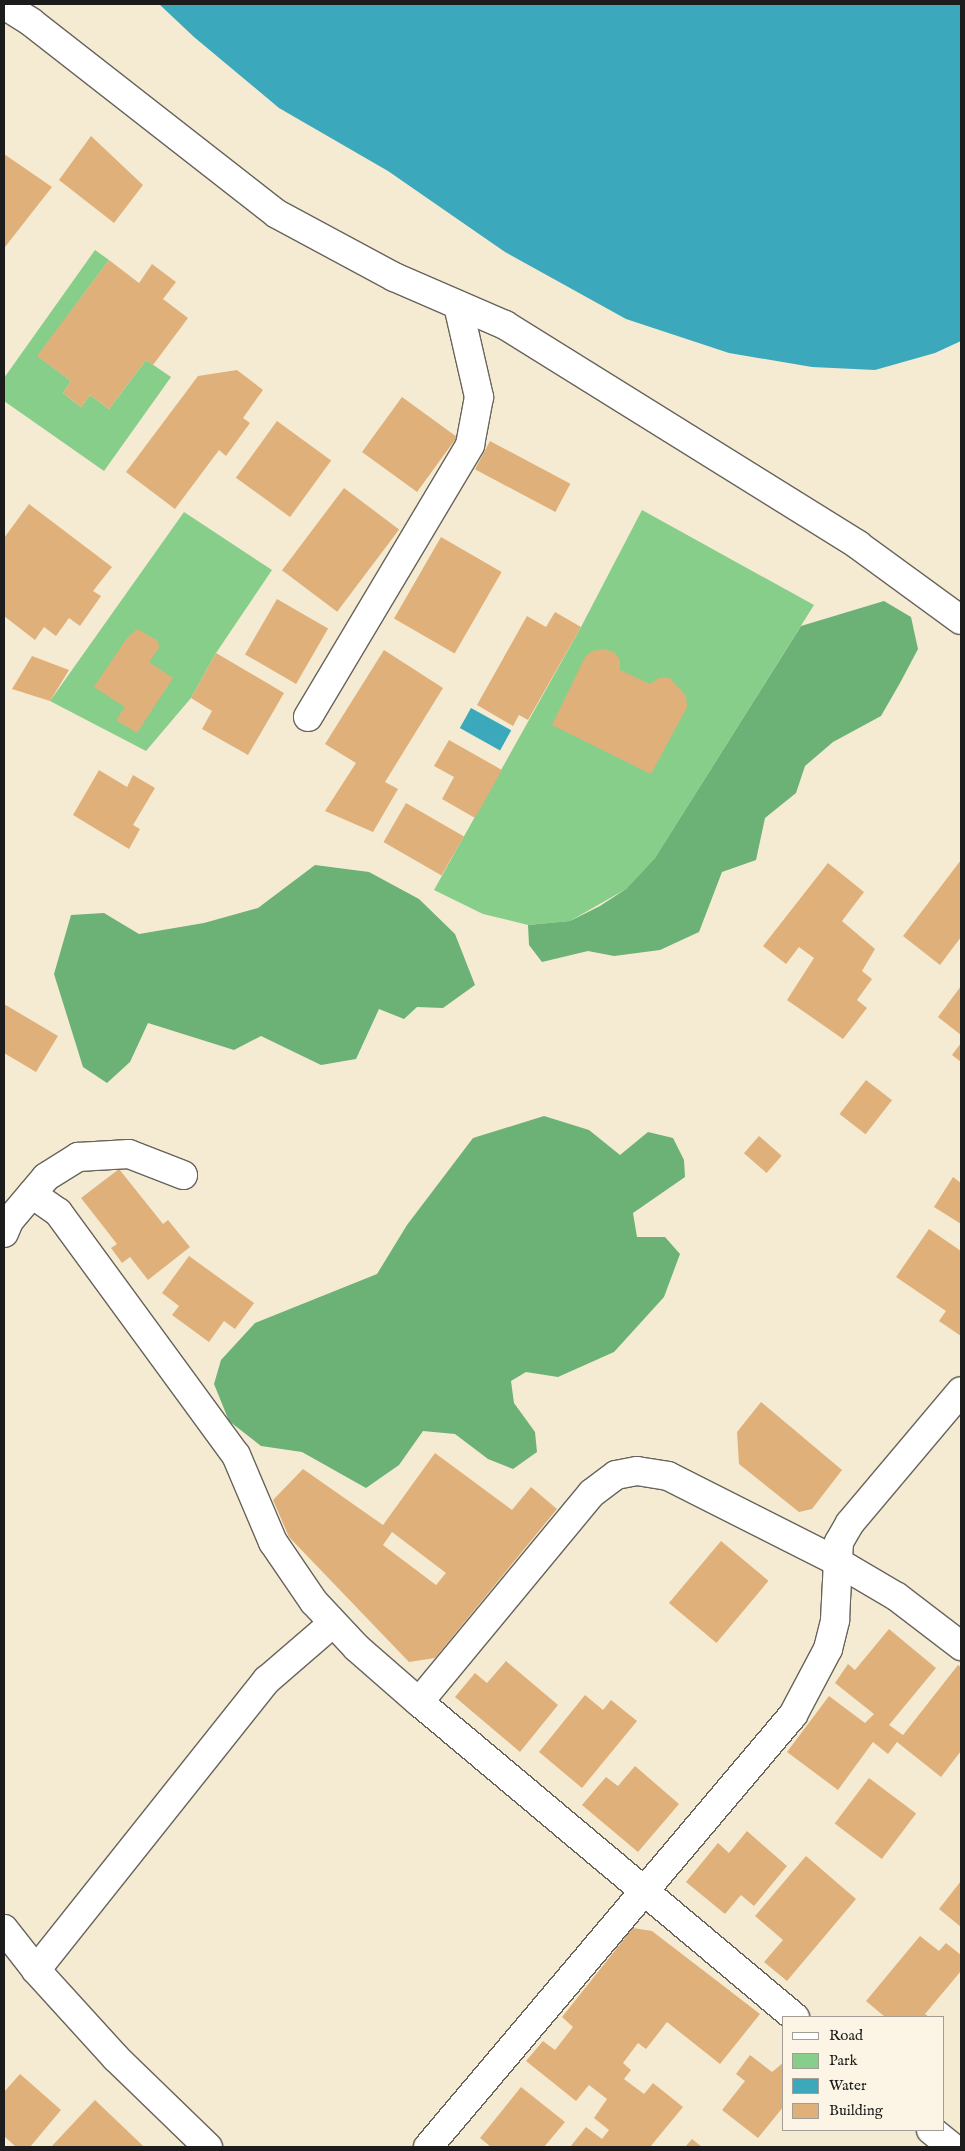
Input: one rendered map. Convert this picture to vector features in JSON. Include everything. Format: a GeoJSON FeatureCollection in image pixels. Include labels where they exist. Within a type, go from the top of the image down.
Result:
{"type":"FeatureCollection","features":[{"type":"Feature","properties":{"kind":"street"},"geometry":{"type":"LineString","coordinates":[[4,5],[31,22],[278,214],[394,277],[505,325],[858,545],[961,620]]}},
{"type":"Feature","properties":{"kind":"street"},"geometry":{"type":"LineString","coordinates":[[308,717],[470,445],[479,398],[458,304]]}},
{"type":"Feature","properties":{"kind":"street"},"geometry":{"type":"LineString","coordinates":[[4,1233],[46,1177],[78,1157],[128,1154],[183,1175]]}},
{"type":"Feature","properties":{"kind":"street"},"geometry":{"type":"LineString","coordinates":[[32,1194],[58,1212],[236,1455],[273,1542],[314,1602],[333,1623],[419,1702],[793,2016]]}},
{"type":"Feature","properties":{"kind":"street"},"geometry":{"type":"LineString","coordinates":[[428,2147],[792,1715],[811,1686],[828,1649],[835,1620],[836,1561],[839,1542],[850,1522],[961,1391]]}},
{"type":"Feature","properties":{"kind":"street"},"geometry":{"type":"LineString","coordinates":[[419,1702],[592,1493],[616,1475],[636,1471],[668,1476],[836,1561],[897,1597],[961,1646]]}},
{"type":"Feature","properties":{"kind":"street"},"geometry":{"type":"LineString","coordinates":[[36,1970],[267,1680],[333,1623]]}},
{"type":"Feature","properties":{"kind":"street"},"geometry":{"type":"LineString","coordinates":[[7,1940],[116,2058],[208,2147]]}},
{"type":"Feature","properties":{"kind":"street"},"geometry":{"type":"LineString","coordinates":[[931,2131],[952,2147]]}},
{"type":"Feature","properties":{"kind":"green space"},"geometry":{"type":"Polygon","coordinates":[[[95,250],[109,260],[38,356],[71,381],[63,393],[81,407],[90,395],[109,409],[146,360],[171,377],[104,471],[4,401],[4,378],[95,250]]]}},
{"type":"Feature","properties":{"kind":"green space"},"geometry":{"type":"Polygon","coordinates":[[[642,510],[814,605],[655,858],[626,889],[570,921],[528,925],[483,914],[434,890],[581,627],[642,510]]]}},
{"type":"Feature","properties":{"kind":"green space"},"geometry":{"type":"Polygon","coordinates":[[[184,512],[272,570],[216,653],[191,698],[146,751],[50,701],[184,512]]]}},
{"type":"Feature","properties":{"kind":"green space"},"geometry":{"type":"Polygon","coordinates":[[[884,601],[911,617],[918,649],[900,683],[881,716],[833,742],[805,766],[796,793],[765,818],[756,860],[722,872],[699,932],[660,950],[614,956],[588,951],[542,962],[529,945],[528,925],[570,921],[600,906],[626,889],[655,858],[801,626],[884,601]]]}},
{"type":"Feature","properties":{"kind":"green space"},"geometry":{"type":"Polygon","coordinates":[[[315,865],[369,872],[419,899],[455,934],[475,985],[443,1008],[417,1007],[404,1019],[379,1009],[356,1059],[321,1065],[261,1036],[234,1050],[148,1023],[130,1062],[107,1083],[83,1067],[54,974],[71,915],[104,913],[139,934],[204,923],[258,908],[315,865]]]}},
{"type":"Feature","properties":{"kind":"green space"},"geometry":{"type":"Polygon","coordinates":[[[544,1116],[589,1130],[620,1155],[648,1132],[673,1138],[684,1160],[685,1177],[633,1213],[637,1237],[665,1237],[680,1254],[664,1297],[614,1352],[558,1377],[526,1372],[511,1381],[514,1403],[535,1432],[537,1452],[513,1469],[488,1459],[455,1434],[423,1431],[399,1465],[366,1488],[302,1452],[261,1446],[229,1421],[214,1384],[221,1360],[255,1323],[377,1274],[407,1225],[473,1138],[544,1116]]]}},
{"type":"Feature","properties":{"kind":"water"},"geometry":{"type":"Polygon","coordinates":[[[159,4],[961,4],[961,341],[935,353],[875,370],[812,367],[729,353],[626,319],[505,252],[388,171],[279,108],[194,37],[159,4]]]}},
{"type":"Feature","properties":{"kind":"water"},"geometry":{"type":"Polygon","coordinates":[[[471,708],[511,730],[500,750],[460,728],[471,708]]]}},
{"type":"Feature","properties":{"kind":"building"},"geometry":{"type":"Polygon","coordinates":[[[91,136],[143,185],[114,223],[59,180],[91,136]]]}},
{"type":"Feature","properties":{"kind":"building"},"geometry":{"type":"Polygon","coordinates":[[[4,154],[52,187],[5,247],[4,246],[4,154]]]}},
{"type":"Feature","properties":{"kind":"building"},"geometry":{"type":"Polygon","coordinates":[[[109,260],[139,283],[152,264],[176,282],[163,299],[188,318],[153,365],[146,360],[109,409],[90,395],[81,407],[63,393],[71,381],[37,356],[109,260]]]}},
{"type":"Feature","properties":{"kind":"building"},"geometry":{"type":"Polygon","coordinates":[[[237,370],[263,390],[243,418],[250,423],[226,456],[219,450],[175,509],[126,472],[198,376],[237,370]]]}},
{"type":"Feature","properties":{"kind":"building"},"geometry":{"type":"Polygon","coordinates":[[[402,397],[457,437],[417,492],[362,452],[402,397]]]}},
{"type":"Feature","properties":{"kind":"building"},"geometry":{"type":"Polygon","coordinates":[[[277,421],[331,460],[290,517],[236,478],[277,421]]]}},
{"type":"Feature","properties":{"kind":"building"},"geometry":{"type":"Polygon","coordinates":[[[490,441],[570,484],[555,512],[475,469],[490,441]]]}},
{"type":"Feature","properties":{"kind":"building"},"geometry":{"type":"Polygon","coordinates":[[[344,488],[399,530],[337,612],[282,570],[344,488]]]}},
{"type":"Feature","properties":{"kind":"building"},"geometry":{"type":"Polygon","coordinates":[[[29,504],[112,567],[93,591],[101,596],[80,626],[69,618],[56,636],[44,627],[35,640],[4,616],[4,538],[29,504]]]}},
{"type":"Feature","properties":{"kind":"building"},"geometry":{"type":"Polygon","coordinates":[[[441,537],[502,572],[455,653],[394,618],[441,537]]]}},
{"type":"Feature","properties":{"kind":"building"},"geometry":{"type":"Polygon","coordinates":[[[277,599],[328,628],[296,684],[245,654],[277,599]]]}},
{"type":"Feature","properties":{"kind":"building"},"geometry":{"type":"Polygon","coordinates":[[[555,612],[581,627],[528,720],[519,715],[513,726],[477,705],[527,616],[546,627],[555,612]]]}},
{"type":"Feature","properties":{"kind":"building"},"geometry":{"type":"Polygon","coordinates":[[[137,629],[158,641],[159,648],[149,662],[173,678],[137,733],[116,720],[125,707],[94,687],[127,638],[137,629]]]}},
{"type":"Feature","properties":{"kind":"building"},"geometry":{"type":"Polygon","coordinates":[[[604,649],[614,652],[620,660],[620,670],[650,684],[659,678],[670,678],[686,696],[687,707],[651,774],[552,725],[585,657],[592,651],[604,649]]]}},
{"type":"Feature","properties":{"kind":"building"},"geometry":{"type":"Polygon","coordinates":[[[384,650],[443,688],[385,782],[398,789],[373,832],[325,811],[356,763],[325,744],[384,650]]]}},
{"type":"Feature","properties":{"kind":"building"},"geometry":{"type":"Polygon","coordinates":[[[216,653],[284,693],[248,755],[202,729],[212,711],[191,698],[216,653]]]}},
{"type":"Feature","properties":{"kind":"building"},"geometry":{"type":"Polygon","coordinates":[[[32,656],[69,670],[50,701],[12,689],[32,656]]]}},
{"type":"Feature","properties":{"kind":"building"},"geometry":{"type":"Polygon","coordinates":[[[449,740],[502,770],[475,818],[442,799],[454,777],[434,766],[449,740]]]}},
{"type":"Feature","properties":{"kind":"building"},"geometry":{"type":"Polygon","coordinates":[[[99,770],[127,787],[133,775],[155,788],[133,825],[140,829],[129,849],[73,815],[99,770]]]}},
{"type":"Feature","properties":{"kind":"building"},"geometry":{"type":"Polygon","coordinates":[[[406,803],[464,836],[442,875],[384,842],[406,803]]]}},
{"type":"Feature","properties":{"kind":"building"},"geometry":{"type":"Polygon","coordinates":[[[961,860],[961,937],[940,965],[903,936],[961,860]]]}},
{"type":"Feature","properties":{"kind":"building"},"geometry":{"type":"Polygon","coordinates":[[[828,863],[864,892],[842,921],[875,949],[862,971],[872,979],[857,1000],[867,1008],[843,1039],[787,1000],[814,958],[799,947],[786,964],[763,946],[828,863]]]}},
{"type":"Feature","properties":{"kind":"building"},"geometry":{"type":"Polygon","coordinates":[[[961,986],[961,1035],[938,1017],[961,986]]]}},
{"type":"Feature","properties":{"kind":"building"},"geometry":{"type":"Polygon","coordinates":[[[4,1004],[58,1036],[36,1072],[4,1053],[4,1004]]]}},
{"type":"Feature","properties":{"kind":"building"},"geometry":{"type":"Polygon","coordinates":[[[961,1043],[961,1062],[952,1055],[961,1043]]]}},
{"type":"Feature","properties":{"kind":"building"},"geometry":{"type":"Polygon","coordinates":[[[866,1080],[892,1100],[866,1134],[840,1114],[866,1080]]]}},
{"type":"Feature","properties":{"kind":"building"},"geometry":{"type":"Polygon","coordinates":[[[759,1136],[782,1156],[767,1173],[744,1153],[759,1136]]]}},
{"type":"Feature","properties":{"kind":"building"},"geometry":{"type":"Polygon","coordinates":[[[119,1169],[163,1224],[168,1220],[190,1247],[148,1280],[130,1257],[122,1263],[111,1248],[117,1244],[81,1198],[119,1169]]]}},
{"type":"Feature","properties":{"kind":"building"},"geometry":{"type":"Polygon","coordinates":[[[953,1177],[961,1183],[961,1224],[934,1207],[953,1177]]]}},
{"type":"Feature","properties":{"kind":"building"},"geometry":{"type":"Polygon","coordinates":[[[929,1229],[961,1251],[961,1336],[939,1321],[946,1311],[896,1277],[929,1229]]]}},
{"type":"Feature","properties":{"kind":"building"},"geometry":{"type":"Polygon","coordinates":[[[189,1256],[254,1303],[235,1329],[224,1321],[209,1342],[172,1315],[179,1306],[162,1293],[189,1256]]]}},
{"type":"Feature","properties":{"kind":"building"},"geometry":{"type":"Polygon","coordinates":[[[761,1402],[842,1470],[812,1509],[799,1512],[739,1464],[737,1432],[761,1402]]]}},
{"type":"Feature","properties":{"kind":"building"},"geometry":{"type":"Polygon","coordinates":[[[435,1453],[512,1510],[531,1487],[557,1509],[435,1658],[409,1662],[289,1537],[273,1500],[303,1469],[383,1525],[435,1453]],[[392,1532],[383,1545],[436,1585],[446,1573],[392,1532]]]}},
{"type":"Feature","properties":{"kind":"building"},"geometry":{"type":"Polygon","coordinates":[[[721,1541],[768,1581],[716,1643],[669,1603],[721,1541]]]}},
{"type":"Feature","properties":{"kind":"building"},"geometry":{"type":"Polygon","coordinates":[[[889,1629],[936,1668],[889,1725],[903,1735],[958,1665],[961,1667],[961,1751],[941,1777],[897,1742],[888,1754],[873,1742],[838,1790],[787,1752],[829,1696],[865,1723],[874,1714],[835,1683],[848,1664],[855,1670],[889,1629]]]}},
{"type":"Feature","properties":{"kind":"building"},"geometry":{"type":"Polygon","coordinates":[[[506,1661],[558,1705],[520,1752],[455,1697],[475,1673],[487,1683],[506,1661]]]}},
{"type":"Feature","properties":{"kind":"building"},"geometry":{"type":"Polygon","coordinates":[[[585,1695],[603,1710],[611,1700],[637,1721],[582,1788],[539,1752],[585,1695]]]}},
{"type":"Feature","properties":{"kind":"building"},"geometry":{"type":"Polygon","coordinates":[[[635,1766],[679,1804],[638,1852],[582,1805],[606,1777],[618,1786],[635,1766]]]}},
{"type":"Feature","properties":{"kind":"building"},"geometry":{"type":"Polygon","coordinates":[[[869,1778],[916,1814],[882,1859],[835,1824],[869,1778]]]}},
{"type":"Feature","properties":{"kind":"building"},"geometry":{"type":"Polygon","coordinates":[[[747,1831],[787,1866],[754,1906],[741,1895],[725,1914],[686,1882],[718,1843],[729,1853],[747,1831]]]}},
{"type":"Feature","properties":{"kind":"building"},"geometry":{"type":"Polygon","coordinates":[[[806,1856],[856,1899],[787,1981],[764,1962],[783,1940],[755,1916],[806,1856]]]}},
{"type":"Feature","properties":{"kind":"building"},"geometry":{"type":"Polygon","coordinates":[[[961,1881],[961,1927],[939,1909],[961,1881]]]}},
{"type":"Feature","properties":{"kind":"building"},"geometry":{"type":"Polygon","coordinates":[[[633,1928],[652,1931],[760,2014],[720,2064],[667,2022],[646,2049],[638,2043],[623,2063],[631,2070],[624,2079],[644,2094],[653,2083],[683,2107],[650,2147],[570,2147],[586,2127],[602,2139],[609,2130],[594,2118],[607,2099],[589,2085],[576,2101],[526,2061],[543,2041],[555,2050],[573,2027],[562,2017],[633,1928]]]}},
{"type":"Feature","properties":{"kind":"building"},"geometry":{"type":"Polygon","coordinates":[[[920,1936],[939,1951],[946,1943],[961,1955],[961,1971],[925,2014],[928,2016],[884,2016],[866,2001],[920,1936]]]}},
{"type":"Feature","properties":{"kind":"building"},"geometry":{"type":"Polygon","coordinates":[[[750,2055],[772,2072],[782,2064],[782,2108],[758,2138],[722,2110],[745,2081],[736,2074],[750,2055]]]}},
{"type":"Feature","properties":{"kind":"building"},"geometry":{"type":"Polygon","coordinates":[[[20,2074],[61,2110],[30,2147],[16,2147],[4,2136],[4,2092],[20,2074]]]}},
{"type":"Feature","properties":{"kind":"building"},"geometry":{"type":"Polygon","coordinates":[[[521,2087],[565,2122],[544,2147],[491,2147],[480,2138],[521,2087]]]}},
{"type":"Feature","properties":{"kind":"building"},"geometry":{"type":"Polygon","coordinates":[[[95,2100],[138,2141],[144,2147],[51,2147],[95,2100]]]}},
{"type":"Feature","properties":{"kind":"building"},"geometry":{"type":"Polygon","coordinates":[[[692,2139],[702,2147],[685,2147],[692,2139]]]}}]}
